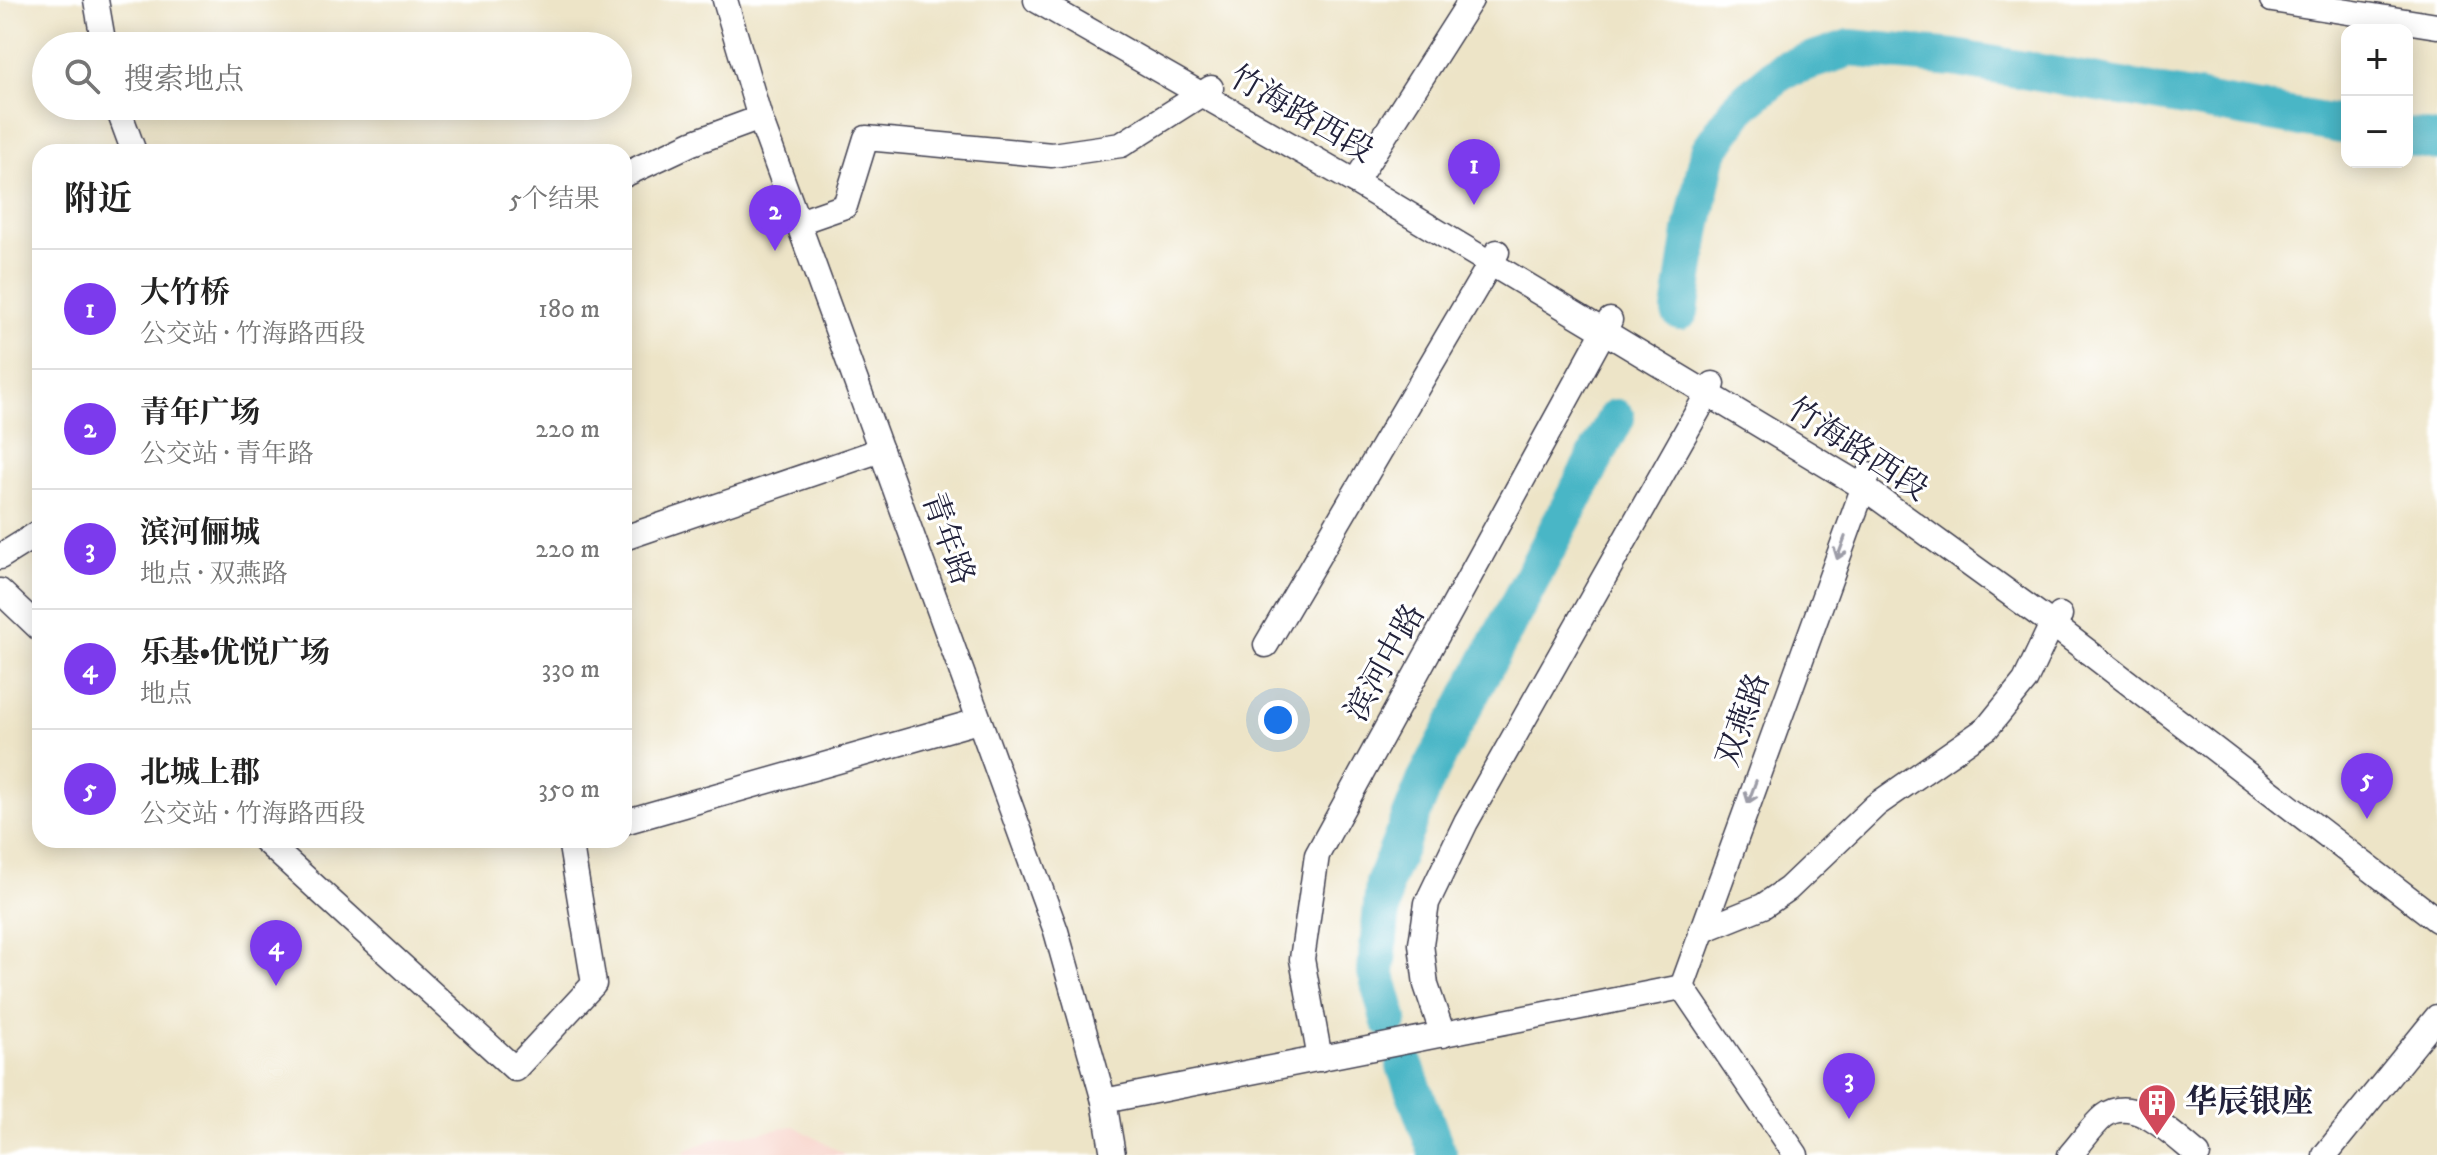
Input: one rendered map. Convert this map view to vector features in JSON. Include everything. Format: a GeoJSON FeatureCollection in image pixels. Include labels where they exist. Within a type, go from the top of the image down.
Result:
{"type":"FeatureCollection","features":[{"type":"Feature","properties":{"kind":"street"},"geometry":{"type":"LineString","coordinates":[[96,0],[102,32]]}},
{"type":"Feature","properties":{"kind":"street","name":"青年路"},"geometry":{"type":"LineString","coordinates":[[725,0],[760,118],[1056,931],[1104,1101],[1113,1155]]}},
{"type":"Feature","properties":{"kind":"street","name":"竹海路西段"},"geometry":{"type":"LineString","coordinates":[[1036,0],[1207,91],[1358,177],[1866,481],[2437,904]]}},
{"type":"Feature","properties":{"kind":"street","name":"竹海路西段"},"geometry":{"type":"LineString","coordinates":[[1061,0],[1207,91]]}},
{"type":"Feature","properties":{"kind":"street"},"geometry":{"type":"LineString","coordinates":[[1358,177],[1471,0]]}},
{"type":"Feature","properties":{"kind":"street"},"geometry":{"type":"LineString","coordinates":[[2272,0],[2437,26]]}},
{"type":"Feature","properties":{"kind":"street","name":"竹海路西段"},"geometry":{"type":"LineString","coordinates":[[799,222],[845,206],[866,138],[1052,155],[1121,145],[1207,91]]}},
{"type":"Feature","properties":{"kind":"street"},"geometry":{"type":"LineString","coordinates":[[632,171],[692,143],[760,118]]}},
{"type":"Feature","properties":{"kind":"street"},"geometry":{"type":"LineString","coordinates":[[122,120],[131,144]]}},
{"type":"Feature","properties":{"kind":"street"},"geometry":{"type":"LineString","coordinates":[[1266,645],[1494,257]]}},
{"type":"Feature","properties":{"kind":"street","name":"滨河中路"},"geometry":{"type":"LineString","coordinates":[[1320,1059],[1302,959],[1317,855],[1607,326]]}},
{"type":"Feature","properties":{"kind":"street"},"geometry":{"type":"LineString","coordinates":[[1443,1035],[1424,971],[1421,944],[1427,903],[1466,822],[1710,390]]}},
{"type":"Feature","properties":{"kind":"street"},"geometry":{"type":"LineString","coordinates":[[632,535],[881,450]]}},
{"type":"Feature","properties":{"kind":"street","name":"双燕路"},"geometry":{"type":"LineString","coordinates":[[1682,987],[1866,481]]}},
{"type":"Feature","properties":{"kind":"street"},"geometry":{"type":"LineString","coordinates":[[0,557],[32,537]]}},
{"type":"Feature","properties":{"kind":"street"},"geometry":{"type":"LineString","coordinates":[[0,591],[32,621]]}},
{"type":"Feature","properties":{"kind":"street"},"geometry":{"type":"LineString","coordinates":[[1701,931],[1763,906],[1788,889],[1876,805],[1987,728],[2025,681],[2056,620]]}},
{"type":"Feature","properties":{"kind":"street","name":"竹海路西段"},"geometry":{"type":"LineString","coordinates":[[2056,620],[2437,920]]}},
{"type":"Feature","properties":{"kind":"street"},"geometry":{"type":"LineString","coordinates":[[632,820],[978,721]]}},
{"type":"Feature","properties":{"kind":"street"},"geometry":{"type":"LineString","coordinates":[[273,848],[515,1069],[594,984],[571,848]]}},
{"type":"Feature","properties":{"kind":"street"},"geometry":{"type":"LineString","coordinates":[[1104,1101],[1682,987],[1796,1155]]}},
{"type":"Feature","properties":{"kind":"street"},"geometry":{"type":"LineString","coordinates":[[2325,1155],[2437,1017]]}},
{"type":"Feature","properties":{"kind":"street"},"geometry":{"type":"LineString","coordinates":[[2070,1155],[2106,1114],[2130,1111],[2146,1115],[2198,1155]]}},
{"type":"Feature","properties":{"kind":"shaded area"},"geometry":{"type":"Polygon","coordinates":[[[794,1126],[846,1155],[684,1155],[687,1150],[716,1138],[794,1126]]]}},
{"type":"Feature","properties":{"kind":"waterway"},"geometry":{"type":"LineString","coordinates":[[1680,311],[1709,151],[1740,106],[1783,70],[1850,48],[1954,58],[2341,125]]}},
{"type":"Feature","properties":{"kind":"waterway"},"geometry":{"type":"LineString","coordinates":[[2413,138],[2437,142]]}},
{"type":"Feature","properties":{"kind":"waterway"},"geometry":{"type":"LineString","coordinates":[[1389,1019],[1376,972],[1384,883],[1427,777],[1616,418]]}},
{"type":"Feature","properties":{"kind":"waterway"},"geometry":{"type":"LineString","coordinates":[[1405,1066],[1438,1155]]}},
{"type":"Feature","properties":{"kind":"place","name":"大竹桥"},"geometry":{"type":"Point","coordinates":[1474,205]}},
{"type":"Feature","properties":{"kind":"place","name":"青年广场"},"geometry":{"type":"Point","coordinates":[775,251]}},
{"type":"Feature","properties":{"kind":"place","name":"北城上郡"},"geometry":{"type":"Point","coordinates":[2367,819]}},
{"type":"Feature","properties":{"kind":"place","name":"乐基•优悦广场"},"geometry":{"type":"Point","coordinates":[276,986]}},
{"type":"Feature","properties":{"kind":"place","name":"滨河俪城"},"geometry":{"type":"Point","coordinates":[1849,1119]}},
{"type":"Feature","properties":{"kind":"place","name":"华辰银座"},"geometry":{"type":"Point","coordinates":[2157,1137]}}]}
